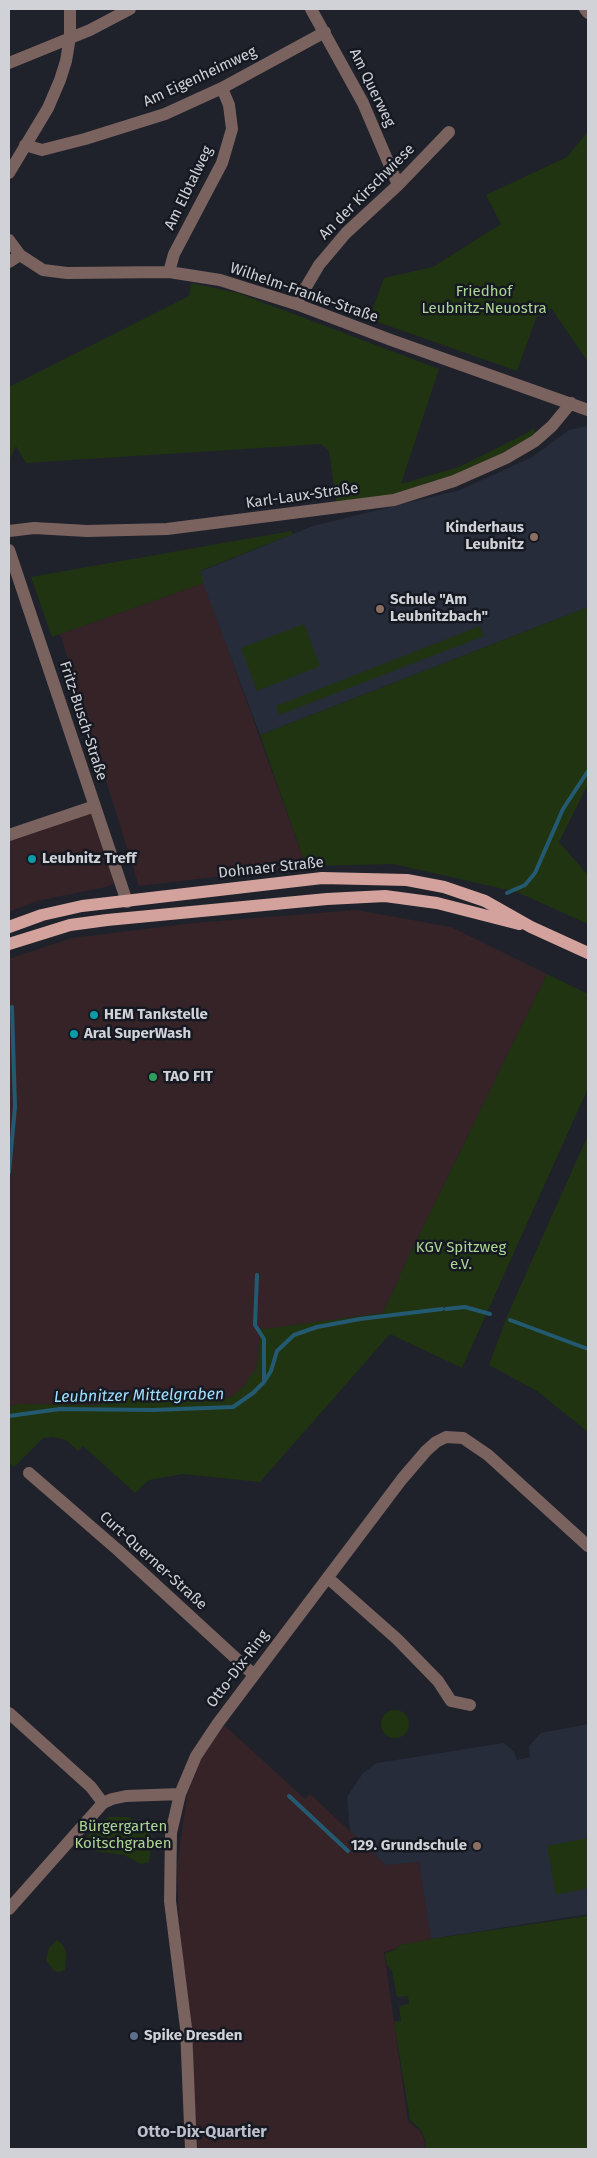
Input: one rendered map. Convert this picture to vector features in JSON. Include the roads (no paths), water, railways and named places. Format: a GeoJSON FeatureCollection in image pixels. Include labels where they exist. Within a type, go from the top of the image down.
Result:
{"type":"FeatureCollection","features":[{"type":"Feature","properties":{"kind":"main road","name":"Dohnaer Straße"},"geometry":{"type":"LineString","coordinates":[[9,927],[42,915],[74,908],[322,878],[407,880],[444,887],[485,900],[531,927],[588,953]]}},
{"type":"Feature","properties":{"kind":"main road","name":"Dohnaer Straße"},"geometry":{"type":"LineString","coordinates":[[9,944],[70,925],[107,920],[327,899],[385,896],[437,903],[531,927]]}},
{"type":"Feature","properties":{"kind":"street"},"geometry":{"type":"LineString","coordinates":[[10,167],[48,108],[60,80],[66,62],[70,37],[70,9]]}},
{"type":"Feature","properties":{"kind":"street"},"geometry":{"type":"LineString","coordinates":[[9,63],[90,30],[130,9]]}},
{"type":"Feature","properties":{"kind":"street","name":"Am Querweg"},"geometry":{"type":"LineString","coordinates":[[311,9],[363,103],[398,185]]}},
{"type":"Feature","properties":{"kind":"street"},"geometry":{"type":"LineString","coordinates":[[585,9],[588,12]]}},
{"type":"Feature","properties":{"kind":"street","name":"Am Eigenheimweg"},"geometry":{"type":"LineString","coordinates":[[25,145],[42,150],[85,139],[165,114],[222,88],[325,32]]}},
{"type":"Feature","properties":{"kind":"street","name":"Am Elbtalweg"},"geometry":{"type":"LineString","coordinates":[[169,272],[174,254],[222,163],[232,129],[229,105],[222,88]]}},
{"type":"Feature","properties":{"kind":"street","name":"An der Kirschwiese"},"geometry":{"type":"LineString","coordinates":[[296,304],[319,265],[346,233],[398,185],[449,132]]}},
{"type":"Feature","properties":{"kind":"street","name":"Wilhelm-Franke-Straße"},"geometry":{"type":"LineString","coordinates":[[9,240],[14,258],[43,270],[67,273],[169,272],[220,280],[296,304],[400,344],[588,410]]}},
{"type":"Feature","properties":{"kind":"street","name":"Karl-Laux-Straße"},"geometry":{"type":"LineString","coordinates":[[9,531],[34,528],[87,531],[158,529],[394,500],[454,481],[506,458],[535,441],[552,426],[571,403]]}},
{"type":"Feature","properties":{"kind":"street","name":"Fritz-Busch-Straße"},"geometry":{"type":"LineString","coordinates":[[9,550],[13,573],[127,902]]}},
{"type":"Feature","properties":{"kind":"street"},"geometry":{"type":"LineString","coordinates":[[9,835],[95,806]]}},
{"type":"Feature","properties":{"kind":"street","name":"Otto-Dix-Ring"},"geometry":{"type":"LineString","coordinates":[[191,2149],[186,2028],[170,1901],[171,1833],[180,1794],[196,1756],[221,1718],[402,1479],[426,1451],[436,1442],[446,1437],[464,1438],[488,1455],[588,1546]]}},
{"type":"Feature","properties":{"kind":"street","name":"Curt-Querner-Straße"},"geometry":{"type":"LineString","coordinates":[[29,1473],[120,1552],[254,1675]]}},
{"type":"Feature","properties":{"kind":"street"},"geometry":{"type":"LineString","coordinates":[[328,1578],[397,1639],[438,1681],[451,1701],[470,1705]]}},
{"type":"Feature","properties":{"kind":"street"},"geometry":{"type":"LineString","coordinates":[[9,1713],[91,1787],[103,1803]]}},
{"type":"Feature","properties":{"kind":"street"},"geometry":{"type":"LineString","coordinates":[[9,1909],[103,1803],[126,1796],[180,1794]]}},
{"type":"Feature","properties":{"kind":"waterway"},"geometry":{"type":"LineString","coordinates":[[507,893],[525,885],[535,873],[563,809],[588,771]]}},
{"type":"Feature","properties":{"kind":"waterway"},"geometry":{"type":"LineString","coordinates":[[9,1172],[15,1107],[12,1007]]}},
{"type":"Feature","properties":{"kind":"waterway"},"geometry":{"type":"LineString","coordinates":[[257,1275],[255,1325],[264,1339],[264,1380]]}},
{"type":"Feature","properties":{"kind":"waterway"},"geometry":{"type":"LineString","coordinates":[[446,1309],[465,1307],[490,1314]]}},
{"type":"Feature","properties":{"kind":"waterway","name":"Leubnitzer Mittelgraben"},"geometry":{"type":"LineString","coordinates":[[9,1416],[60,1409],[153,1410],[233,1407],[253,1393],[264,1382],[271,1371],[277,1351],[294,1335],[317,1327],[360,1319],[442,1309]]}},
{"type":"Feature","properties":{"kind":"waterway","name":"Leubnitzer Mittelgraben"},"geometry":{"type":"LineString","coordinates":[[510,1320],[588,1349]]}},
{"type":"Feature","properties":{"kind":"waterway"},"geometry":{"type":"LineString","coordinates":[[289,1796],[348,1851]]}},
{"type":"Feature","properties":{"kind":"place","name":"Kinderhaus Leubnitz"},"geometry":{"type":"Point","coordinates":[534,537]}},
{"type":"Feature","properties":{"kind":"place","name":"Schule \"Am Leubnitzbach\""},"geometry":{"type":"Point","coordinates":[380,609]}},
{"type":"Feature","properties":{"kind":"place","name":"Leubnitz Treff"},"geometry":{"type":"Point","coordinates":[32,859]}},
{"type":"Feature","properties":{"kind":"place","name":"HEM Tankstelle"},"geometry":{"type":"Point","coordinates":[94,1015]}},
{"type":"Feature","properties":{"kind":"place","name":"Aral SuperWash"},"geometry":{"type":"Point","coordinates":[74,1034]}},
{"type":"Feature","properties":{"kind":"place","name":"TAO FIT"},"geometry":{"type":"Point","coordinates":[153,1077]}},
{"type":"Feature","properties":{"kind":"place","name":"129. Grundschule"},"geometry":{"type":"Point","coordinates":[477,1846]}},
{"type":"Feature","properties":{"kind":"place","name":"Spike Dresden"},"geometry":{"type":"Point","coordinates":[134,2036]}},
{"type":"Feature","properties":{"kind":"district","name":"Otto-Dix-Quartier"},"geometry":{"type":"Point","coordinates":[202,2133]}},
{"type":"Feature","properties":{"kind":"park label","name":"Friedhof Leubnitz-Neuostra"},"geometry":{"type":"Point","coordinates":[484,300]}},
{"type":"Feature","properties":{"kind":"park label","name":"KGV Spitzweg e.V."},"geometry":{"type":"Point","coordinates":[461,1256]}},
{"type":"Feature","properties":{"kind":"park label","name":"Bürgergarten Koitschgraben"},"geometry":{"type":"Point","coordinates":[123,1836]}}]}
